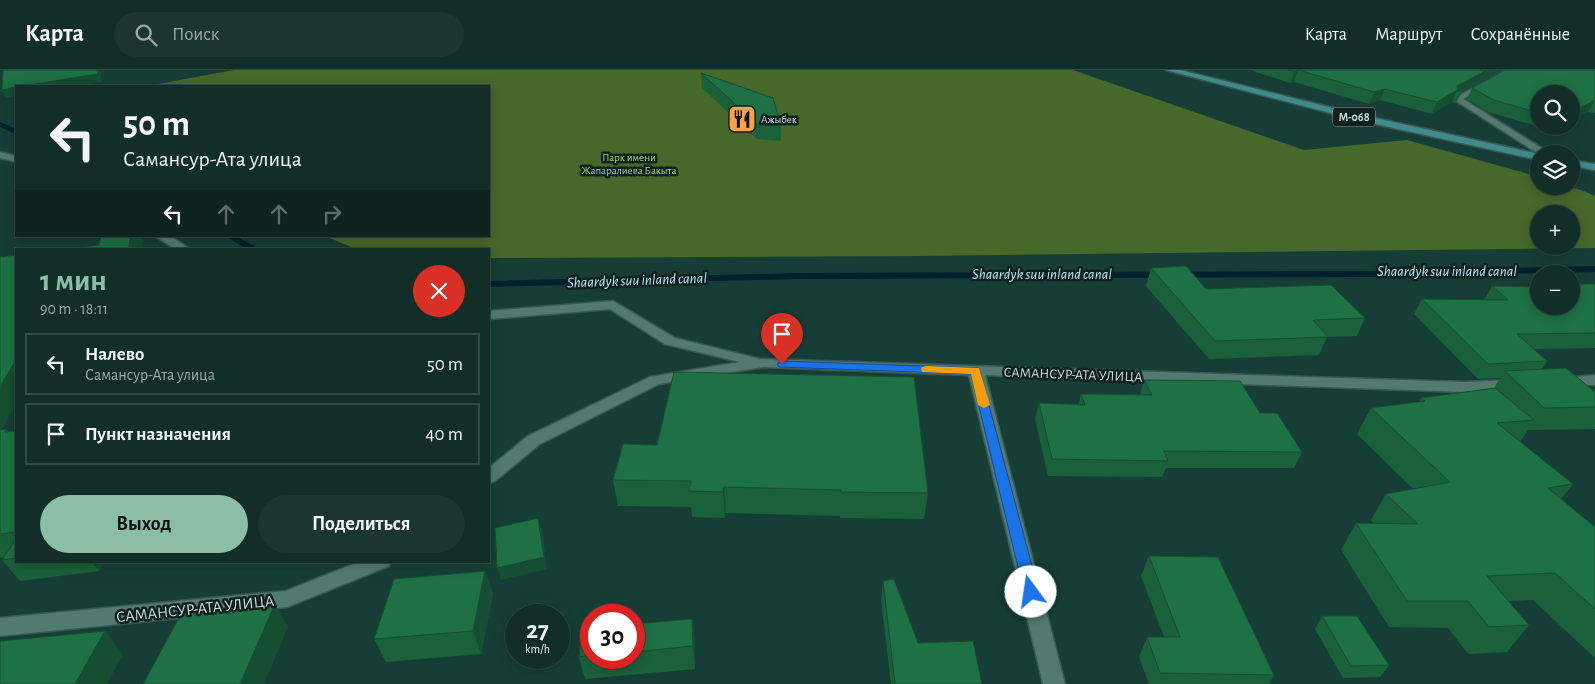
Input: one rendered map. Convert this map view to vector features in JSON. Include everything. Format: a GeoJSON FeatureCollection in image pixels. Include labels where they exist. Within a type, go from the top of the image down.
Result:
{"type":"FeatureCollection","features":[{"type":"Feature","properties":{"kind":"main road","name":"М-068"},"geometry":{"type":"LineString","coordinates":[[1170,70],[1357,117],[1530,155]]}},
{"type":"Feature","properties":{"kind":"main road"},"geometry":{"type":"LineString","coordinates":[[1580,164],[1595,167]]}},
{"type":"Feature","properties":{"kind":"street"},"geometry":{"type":"LineString","coordinates":[[1512,70],[1457,99],[1531,145]]}},
{"type":"Feature","properties":{"kind":"street"},"geometry":{"type":"LineString","coordinates":[[0,155],[15,159]]}},
{"type":"Feature","properties":{"kind":"street"},"geometry":{"type":"LineString","coordinates":[[163,237],[182,248]]}},
{"type":"Feature","properties":{"kind":"street"},"geometry":{"type":"LineString","coordinates":[[490,315],[613,306],[670,341],[763,363]]}},
{"type":"Feature","properties":{"kind":"street","name":"САМАНСУР-АТА УЛИЦА"},"geometry":{"type":"LineString","coordinates":[[490,476],[534,440],[655,380],[763,363],[1464,387],[1530,384]]}},
{"type":"Feature","properties":{"kind":"street"},"geometry":{"type":"LineString","coordinates":[[976,371],[1054,684]]}},
{"type":"Feature","properties":{"kind":"street"},"geometry":{"type":"LineString","coordinates":[[1548,383],[1595,380]]}},
{"type":"Feature","properties":{"kind":"street","name":"САМАНСУР-АТА УЛИЦА"},"geometry":{"type":"LineString","coordinates":[[0,627],[287,599],[377,563]]}},
{"type":"Feature","properties":{"kind":"green space","name":"Парк имени Жапаралиева Бакыта"},"geometry":{"type":"Polygon","coordinates":[[[234,70],[1073,70],[1304,150],[1407,140],[1530,174],[1530,195],[1580,195],[1580,190],[1595,196],[1595,248],[1580,248],[1580,205],[1530,205],[1530,249],[921,256],[490,258],[490,248],[354,248],[327,237],[490,237],[490,85],[152,85],[234,70]]]}},
{"type":"Feature","properties":{"kind":"building"},"geometry":{"type":"Polygon","coordinates":[[[3,70],[97,70],[98,74],[28,85],[15,85],[15,87],[2,90],[3,70]]]}},
{"type":"Feature","properties":{"kind":"building"},"geometry":{"type":"Polygon","coordinates":[[[1298,70],[1487,70],[1457,86],[1462,92],[1457,90],[1437,102],[1385,89],[1374,92],[1298,70]]]}},
{"type":"Feature","properties":{"kind":"building"},"geometry":{"type":"Polygon","coordinates":[[[1505,70],[1595,70],[1595,100],[1580,108],[1580,85],[1530,85],[1530,110],[1494,100],[1472,88],[1505,70]]]}},
{"type":"Feature","properties":{"kind":"building"},"geometry":{"type":"Polygon","coordinates":[[[701,73],[773,98],[781,125],[756,123],[701,73]]]}},
{"type":"Feature","properties":{"kind":"building"},"geometry":{"type":"Polygon","coordinates":[[[101,237],[131,237],[128,248],[76,248],[99,245],[101,237]]]}},
{"type":"Feature","properties":{"kind":"building"},"geometry":{"type":"Polygon","coordinates":[[[15,255],[15,362],[0,387],[0,257],[15,255]]]}},
{"type":"Feature","properties":{"kind":"building"},"geometry":{"type":"Polygon","coordinates":[[[1186,266],[1206,289],[1331,285],[1365,318],[1313,320],[1328,337],[1215,341],[1151,268],[1186,266]]]}},
{"type":"Feature","properties":{"kind":"building"},"geometry":{"type":"Polygon","coordinates":[[[1580,284],[1595,284],[1595,333],[1517,334],[1547,361],[1488,364],[1422,299],[1508,300],[1492,286],[1530,287],[1530,315],[1580,315],[1580,284]]]}},
{"type":"Feature","properties":{"kind":"building"},"geometry":{"type":"Polygon","coordinates":[[[1566,368],[1595,392],[1595,407],[1544,408],[1505,371],[1566,368]]]}},
{"type":"Feature","properties":{"kind":"building"},"geometry":{"type":"Polygon","coordinates":[[[674,372],[914,377],[928,493],[841,492],[841,490],[724,487],[723,492],[689,491],[691,481],[613,480],[623,444],[657,445],[674,372]]]}},
{"type":"Feature","properties":{"kind":"building"},"geometry":{"type":"Polygon","coordinates":[[[1144,380],[1240,381],[1260,413],[1277,413],[1302,452],[1164,451],[1168,461],[1052,459],[1039,403],[1085,405],[1081,394],[1152,395],[1144,380]]]}},
{"type":"Feature","properties":{"kind":"building"},"geometry":{"type":"Polygon","coordinates":[[[1495,388],[1534,420],[1497,423],[1573,484],[1548,488],[1595,527],[1595,609],[1555,573],[1487,576],[1529,625],[1489,627],[1468,601],[1407,601],[1356,523],[1418,524],[1386,494],[1450,482],[1371,408],[1425,401],[1421,398],[1495,388]]]}},
{"type":"Feature","properties":{"kind":"building"},"geometry":{"type":"Polygon","coordinates":[[[7,429],[5,432],[15,431],[15,532],[0,534],[0,430],[7,429]]]}},
{"type":"Feature","properties":{"kind":"building"},"geometry":{"type":"Polygon","coordinates":[[[538,518],[544,557],[497,568],[495,528],[538,518]]]}},
{"type":"Feature","properties":{"kind":"building"},"geometry":{"type":"Polygon","coordinates":[[[15,540],[15,558],[2,560],[15,540]]]}},
{"type":"Feature","properties":{"kind":"building"},"geometry":{"type":"Polygon","coordinates":[[[1149,556],[1218,557],[1274,675],[1160,673],[1147,637],[1180,637],[1149,556]]]}},
{"type":"Feature","properties":{"kind":"building"},"geometry":{"type":"Polygon","coordinates":[[[485,571],[473,631],[374,639],[394,579],[485,571]]]}},
{"type":"Feature","properties":{"kind":"building"},"geometry":{"type":"Polygon","coordinates":[[[894,579],[918,643],[973,641],[982,684],[895,684],[883,581],[894,579]]]}},
{"type":"Feature","properties":{"kind":"building"},"geometry":{"type":"Polygon","coordinates":[[[275,604],[240,684],[143,684],[182,612],[275,604]]]}},
{"type":"Feature","properties":{"kind":"building"},"geometry":{"type":"Polygon","coordinates":[[[1322,616],[1357,616],[1389,665],[1351,666],[1322,616]]]}},
{"type":"Feature","properties":{"kind":"building"},"geometry":{"type":"Polygon","coordinates":[[[692,619],[693,646],[645,651],[645,623],[692,619]]]}},
{"type":"Feature","properties":{"kind":"building"},"geometry":{"type":"Polygon","coordinates":[[[105,631],[75,684],[0,684],[0,641],[105,631]]]}},
{"type":"Feature","properties":{"kind":"waterway","name":"Shaardyk suu inland canal"},"geometry":{"type":"LineString","coordinates":[[0,124],[15,132]]}},
{"type":"Feature","properties":{"kind":"waterway","name":"Shaardyk suu inland canal"},"geometry":{"type":"LineString","coordinates":[[231,237],[253,248]]}},
{"type":"Feature","properties":{"kind":"waterway","name":"Shaardyk suu inland canal"},"geometry":{"type":"LineString","coordinates":[[490,284],[797,276],[1370,274],[1595,269]]}},
{"type":"Feature","properties":{"kind":"slow traffic"},"geometry":{"type":"LineString","coordinates":[[926,369],[976,371],[984,405]]}},
{"type":"Feature","properties":{"kind":"place","name":"Ажыбек"},"geometry":{"type":"Point","coordinates":[742,119]}},
{"type":"Feature","properties":{"kind":"route"},"geometry":{"type":"LineString","coordinates":[[782,364],[976,371],[1031,592]]}}]}
